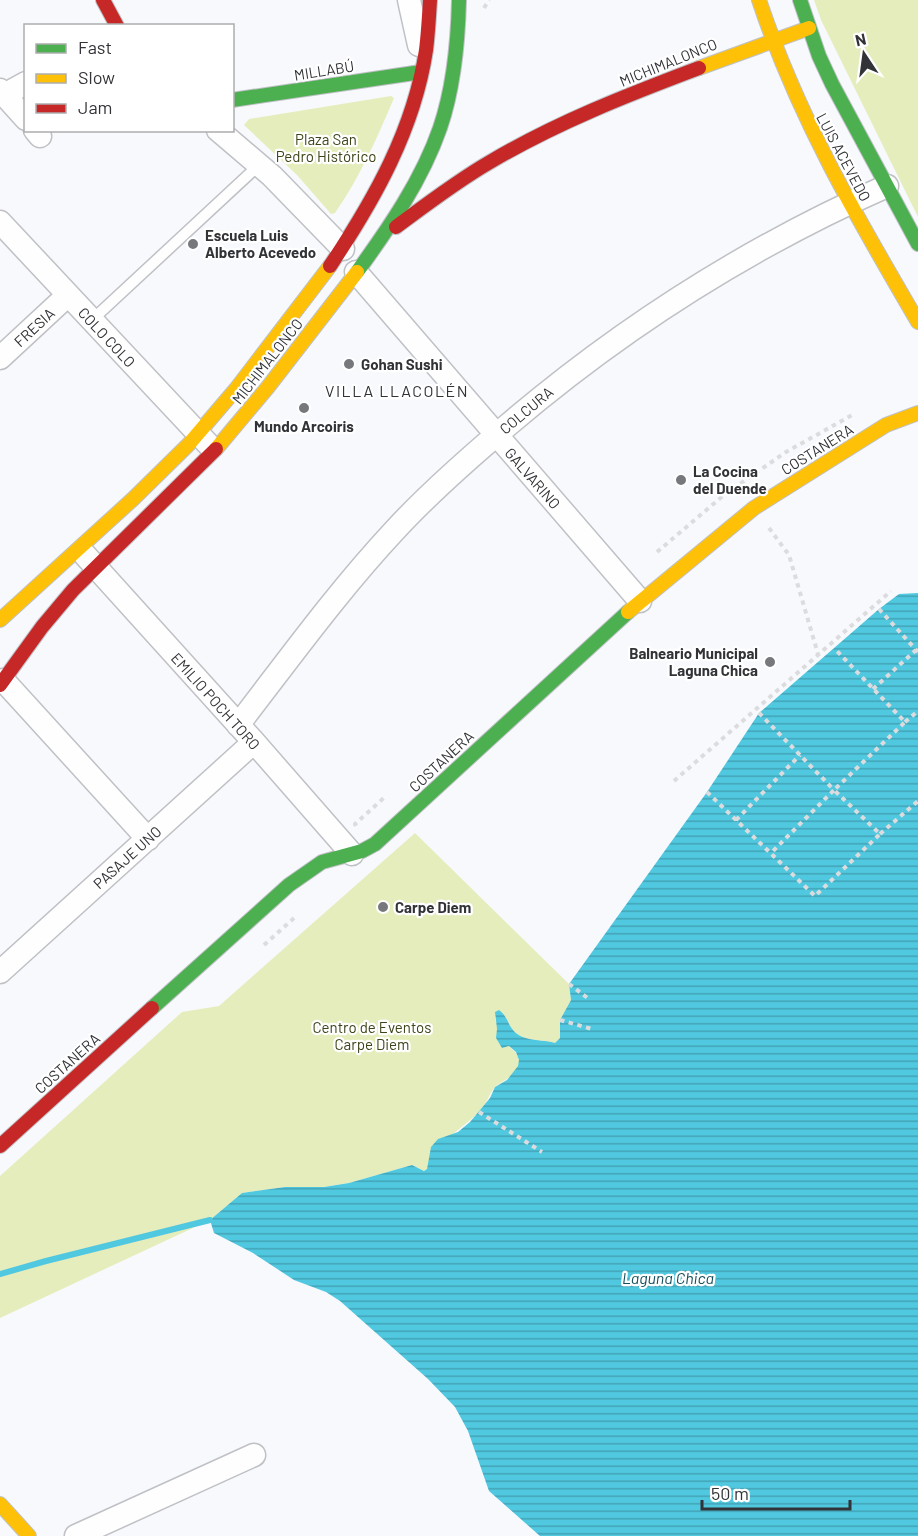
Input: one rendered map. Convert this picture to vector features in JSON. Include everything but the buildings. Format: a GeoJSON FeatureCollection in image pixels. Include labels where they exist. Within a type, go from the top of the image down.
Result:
{"type":"FeatureCollection","features":[{"type":"Feature","properties":{"kind":"street"},"geometry":{"type":"LineString","coordinates":[[103,0],[116,24]]}},
{"type":"Feature","properties":{"kind":"street"},"geometry":{"type":"LineString","coordinates":[[409,0],[422,67]]}},
{"type":"Feature","properties":{"kind":"street","name":"MICHIMALONCO"},"geometry":{"type":"LineString","coordinates":[[1,618],[169,465],[198,434],[305,301],[343,249],[388,169],[403,133],[422,67],[430,0]]}},
{"type":"Feature","properties":{"kind":"street","name":"MICHIMALONCO"},"geometry":{"type":"LineString","coordinates":[[2,682],[57,608],[94,567],[188,479],[256,403],[379,241],[408,195],[433,146],[451,84],[458,31],[459,0]]}},
{"type":"Feature","properties":{"kind":"street","name":"LUIS ACEVEDO"},"geometry":{"type":"LineString","coordinates":[[759,0],[772,41],[799,108],[918,322]]}},
{"type":"Feature","properties":{"kind":"street","name":"LUIS ACEVEDO"},"geometry":{"type":"LineString","coordinates":[[801,0],[809,28],[832,84],[918,244]]}},
{"type":"Feature","properties":{"kind":"street","name":"MICHIMALONCO"},"geometry":{"type":"LineString","coordinates":[[379,241],[429,201],[482,166],[562,125],[676,76],[809,28]]}},
{"type":"Feature","properties":{"kind":"street","name":"MILLABÚ"},"geometry":{"type":"LineString","coordinates":[[234,100],[422,67]]}},
{"type":"Feature","properties":{"kind":"street"},"geometry":{"type":"LineString","coordinates":[[24,84],[2,93],[24,118]]}},
{"type":"Feature","properties":{"kind":"street"},"geometry":{"type":"LineString","coordinates":[[416,93],[423,123],[433,146],[444,157]]}},
{"type":"Feature","properties":{"kind":"street"},"geometry":{"type":"LineString","coordinates":[[221,132],[260,165],[343,249]]}},
{"type":"Feature","properties":{"kind":"street"},"geometry":{"type":"LineString","coordinates":[[459,165],[482,166]]}},
{"type":"Feature","properties":{"kind":"street","name":"COLCURA"},"geometry":{"type":"LineString","coordinates":[[238,725],[355,575],[428,496],[496,435],[591,358],[649,317],[735,262],[887,186]]}},
{"type":"Feature","properties":{"kind":"street","name":"COLO COLO"},"geometry":{"type":"LineString","coordinates":[[0,222],[214,451]]}},
{"type":"Feature","properties":{"kind":"street","name":"GALVARINO"},"geometry":{"type":"LineString","coordinates":[[356,272],[640,601]]}},
{"type":"Feature","properties":{"kind":"street","name":"FRESIA"},"geometry":{"type":"LineString","coordinates":[[0,358],[68,295]]}},
{"type":"Feature","properties":{"kind":"street","name":"COSTANERA"},"geometry":{"type":"LineString","coordinates":[[0,1146],[289,885],[322,862],[375,844],[640,601],[754,508],[886,425],[918,413]]}},
{"type":"Feature","properties":{"kind":"street","name":"EMILIO POCH TORO"},"geometry":{"type":"LineString","coordinates":[[79,548],[254,742],[351,854]]}},
{"type":"Feature","properties":{"kind":"street"},"geometry":{"type":"LineString","coordinates":[[1,618],[28,645]]}},
{"type":"Feature","properties":{"kind":"street"},"geometry":{"type":"LineString","coordinates":[[2,682],[148,838]]}},
{"type":"Feature","properties":{"kind":"street","name":"PASAJE UNO"},"geometry":{"type":"LineString","coordinates":[[0,972],[254,742]]}},
{"type":"Feature","properties":{"kind":"street"},"geometry":{"type":"LineString","coordinates":[[76,1536],[254,1455]]}},
{"type":"Feature","properties":{"kind":"street"},"geometry":{"type":"LineString","coordinates":[[0,1504],[29,1536]]}},
{"type":"Feature","properties":{"kind":"lane"},"geometry":{"type":"LineString","coordinates":[[92,320],[260,165]]}},
{"type":"Feature","properties":{"kind":"path"},"geometry":{"type":"LineString","coordinates":[[754,508],[789,555],[818,654]]}},
{"type":"Feature","properties":{"kind":"path"},"geometry":{"type":"LineString","coordinates":[[674,781],[891,591]]}},
{"type":"Feature","properties":{"kind":"path"},"geometry":{"type":"LineString","coordinates":[[873,689],[917,651],[879,609]]}},
{"type":"Feature","properties":{"kind":"path"},"geometry":{"type":"LineString","coordinates":[[834,648],[905,722]]}},
{"type":"Feature","properties":{"kind":"path"},"geometry":{"type":"LineString","coordinates":[[771,853],[918,711]]}},
{"type":"Feature","properties":{"kind":"path"},"geometry":{"type":"LineString","coordinates":[[759,713],[880,834]]}},
{"type":"Feature","properties":{"kind":"path"},"geometry":{"type":"LineString","coordinates":[[736,820],[800,755]]}},
{"type":"Feature","properties":{"kind":"path"},"geometry":{"type":"LineString","coordinates":[[706,792],[815,896],[918,801]]}},
{"type":"Feature","properties":{"kind":"path"},"geometry":{"type":"LineString","coordinates":[[569,984],[589,999]]}},
{"type":"Feature","properties":{"kind":"path"},"geometry":{"type":"LineString","coordinates":[[560,1020],[592,1029]]}},
{"type":"Feature","properties":{"kind":"path"},"geometry":{"type":"LineString","coordinates":[[479,1112],[542,1152]]}},
{"type":"Feature","properties":{"kind":"green space"},"geometry":{"type":"Polygon","coordinates":[[[814,0],[918,0],[918,217],[821,20],[814,0]]]}},
{"type":"Feature","properties":{"kind":"green space","name":"Plaza San Pedro Histórico"},"geometry":{"type":"Polygon","coordinates":[[[391,96],[394,98],[368,157],[335,213],[331,214],[297,175],[244,125],[249,119],[391,96]]]}},
{"type":"Feature","properties":{"kind":"green space","name":"Centro de Eventos Carpe Diem"},"geometry":{"type":"Polygon","coordinates":[[[415,833],[569,984],[571,1000],[560,1020],[560,1038],[555,1043],[522,1037],[513,1030],[499,1010],[495,1017],[497,1025],[504,1040],[518,1055],[519,1065],[511,1076],[496,1086],[483,1107],[443,1143],[424,1171],[412,1165],[349,1183],[324,1187],[285,1187],[242,1193],[210,1220],[0,1318],[0,1176],[182,1012],[219,1006],[415,833]]]}},
{"type":"Feature","properties":{"kind":"water","name":"Laguna Chica"},"geometry":{"type":"Polygon","coordinates":[[[918,593],[918,1536],[540,1536],[489,1491],[468,1431],[455,1407],[428,1379],[340,1301],[326,1292],[294,1280],[253,1253],[214,1233],[210,1220],[242,1193],[285,1187],[324,1187],[349,1183],[412,1165],[424,1171],[427,1169],[431,1147],[438,1139],[458,1132],[470,1122],[490,1098],[495,1087],[507,1080],[518,1066],[519,1060],[516,1052],[509,1046],[502,1048],[496,1038],[495,1012],[499,1010],[513,1030],[522,1037],[555,1043],[560,1038],[560,1020],[571,1000],[569,984],[707,792],[759,713],[879,609],[899,594],[918,593]]]}},
{"type":"Feature","properties":{"kind":"waterway"},"geometry":{"type":"LineString","coordinates":[[0,1274],[210,1220]]}},
{"type":"Feature","properties":{"kind":"traffic: fast"},"geometry":{"type":"LineString","coordinates":[[357,272],[393,221],[433,147],[449,97],[458,32],[459,0]]}},
{"type":"Feature","properties":{"kind":"traffic: fast"},"geometry":{"type":"LineString","coordinates":[[800,0],[819,56],[832,84],[918,244]]}},
{"type":"Feature","properties":{"kind":"traffic: fast"},"geometry":{"type":"LineString","coordinates":[[234,100],[421,72]]}},
{"type":"Feature","properties":{"kind":"traffic: fast"},"geometry":{"type":"LineString","coordinates":[[152,1008],[289,885],[322,862],[362,851],[375,844],[628,612]]}},
{"type":"Feature","properties":{"kind":"traffic: slow"},"geometry":{"type":"LineString","coordinates":[[759,0],[774,43],[810,125],[872,243],[918,322]]}},
{"type":"Feature","properties":{"kind":"traffic: slow"},"geometry":{"type":"LineString","coordinates":[[699,68],[809,28]]}},
{"type":"Feature","properties":{"kind":"traffic: slow"},"geometry":{"type":"LineString","coordinates":[[0,620],[133,499],[189,444],[236,389],[330,266]]}},
{"type":"Feature","properties":{"kind":"traffic: slow"},"geometry":{"type":"LineString","coordinates":[[216,449],[268,387],[357,272]]}},
{"type":"Feature","properties":{"kind":"traffic: slow"},"geometry":{"type":"LineString","coordinates":[[628,612],[754,508],[886,425],[918,413]]}},
{"type":"Feature","properties":{"kind":"traffic: slow"},"geometry":{"type":"LineString","coordinates":[[0,1504],[29,1536]]}},
{"type":"Feature","properties":{"kind":"traffic: jam"},"geometry":{"type":"LineString","coordinates":[[103,0],[116,24]]}},
{"type":"Feature","properties":{"kind":"traffic: jam"},"geometry":{"type":"LineString","coordinates":[[330,266],[377,190],[402,136],[420,80],[426,50],[430,0]]}},
{"type":"Feature","properties":{"kind":"traffic: jam"},"geometry":{"type":"LineString","coordinates":[[396,227],[466,177],[515,148],[592,110],[699,68]]}},
{"type":"Feature","properties":{"kind":"traffic: jam"},"geometry":{"type":"LineString","coordinates":[[0,685],[42,627],[73,590],[216,449]]}},
{"type":"Feature","properties":{"kind":"traffic: jam"},"geometry":{"type":"LineString","coordinates":[[0,1146],[152,1008]]}},
{"type":"Feature","properties":{"kind":"place","name":"Escuela Luis Alberto Acevedo"},"geometry":{"type":"Point","coordinates":[193,244]}},
{"type":"Feature","properties":{"kind":"place","name":"Gohan Sushi"},"geometry":{"type":"Point","coordinates":[349,364]}},
{"type":"Feature","properties":{"kind":"place","name":"Mundo Arcoiris"},"geometry":{"type":"Point","coordinates":[304,408]}},
{"type":"Feature","properties":{"kind":"place","name":"La Cocina del Duende"},"geometry":{"type":"Point","coordinates":[681,480]}},
{"type":"Feature","properties":{"kind":"place","name":"Balneario Municipal Laguna Chica"},"geometry":{"type":"Point","coordinates":[770,662]}},
{"type":"Feature","properties":{"kind":"place","name":"Carpe Diem"},"geometry":{"type":"Point","coordinates":[383,907]}},
{"type":"Feature","properties":{"kind":"district","name":"VILLA LLACOLÉN"},"geometry":{"type":"Point","coordinates":[397,390]}}]}
